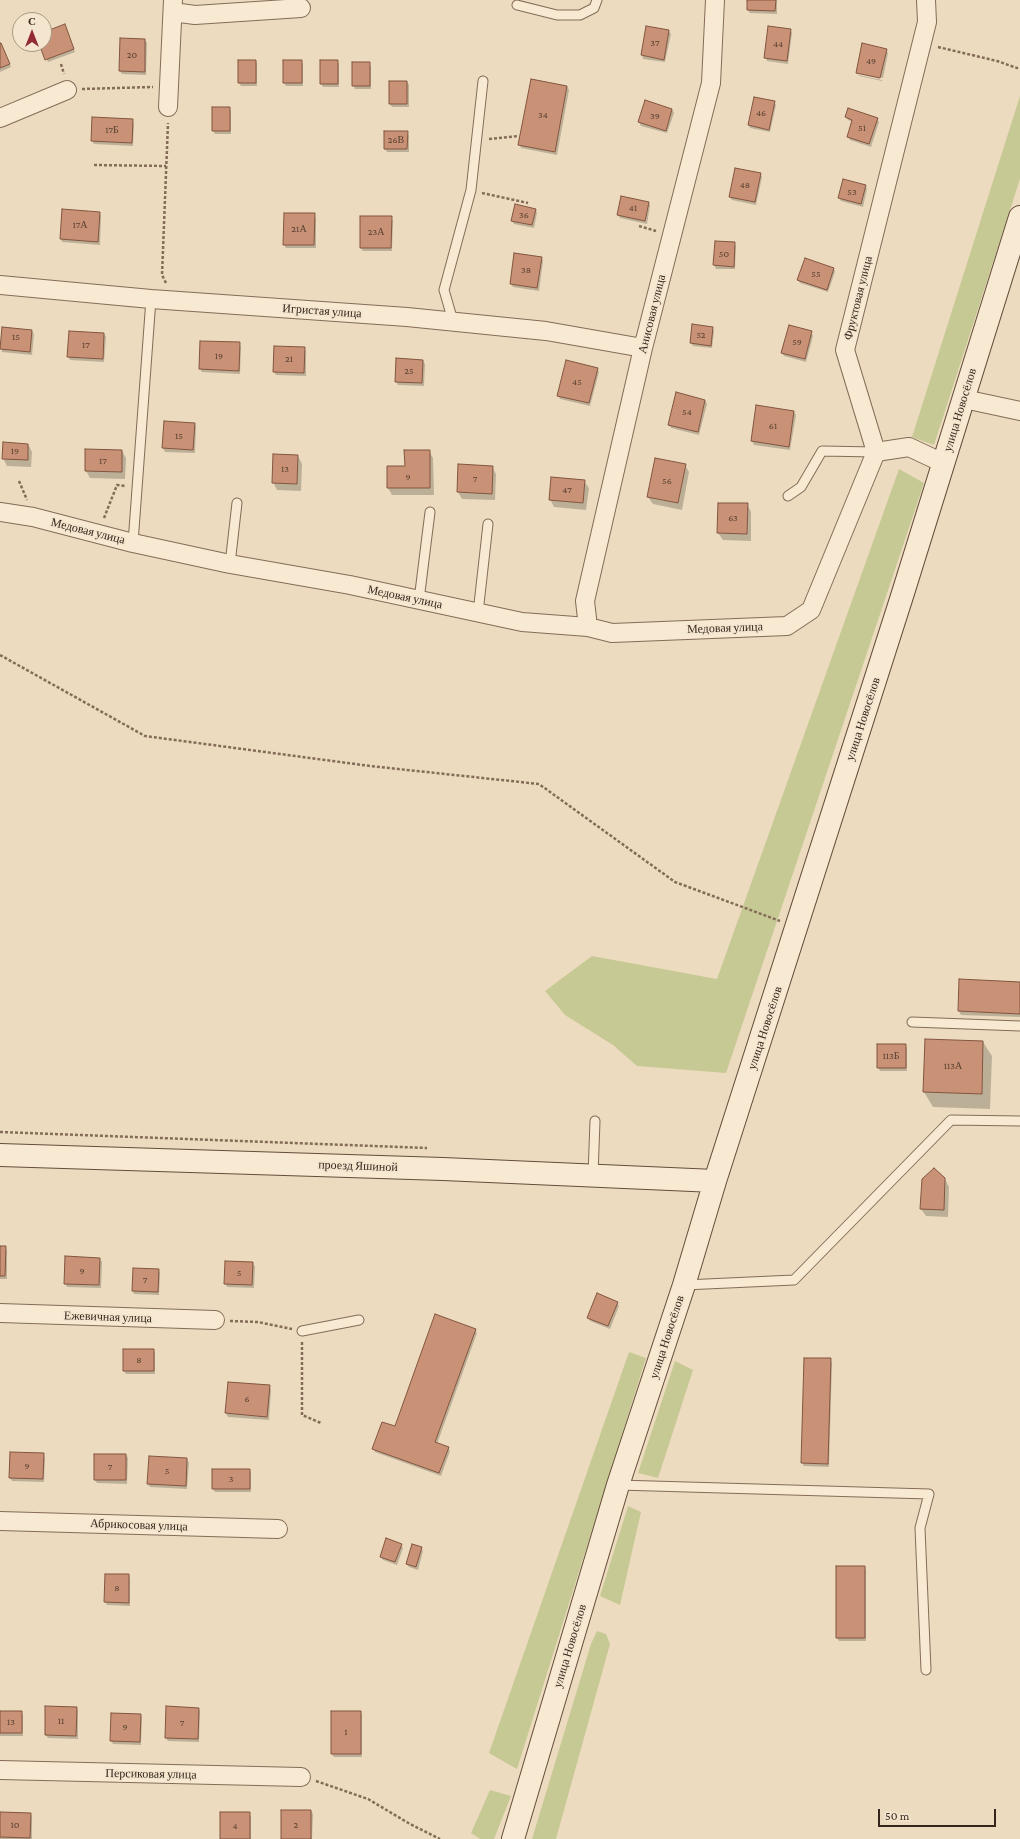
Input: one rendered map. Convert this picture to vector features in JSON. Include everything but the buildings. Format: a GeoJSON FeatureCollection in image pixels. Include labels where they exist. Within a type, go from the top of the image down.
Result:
{"type":"FeatureCollection","features":[{"type":"Feature","properties":{"kind":"street","name":"Анисовая улица"},"geometry":{"type":"LineString","coordinates":[[588,627],[585,601],[643,348],[711,84],[715,0]]}},
{"type":"Feature","properties":{"kind":"street","name":"Фруктовая улица"},"geometry":{"type":"LineString","coordinates":[[876,452],[845,350],[927,22],[926,0]]}},
{"type":"Feature","properties":{"kind":"street"},"geometry":{"type":"LineString","coordinates":[[168,107],[173,6],[194,15],[301,8]]}},
{"type":"Feature","properties":{"kind":"street"},"geometry":{"type":"LineString","coordinates":[[0,118],[67,90]]}},
{"type":"Feature","properties":{"kind":"street","name":"улица Новосёлов"},"geometry":{"type":"LineString","coordinates":[[513,1839],[618,1485],[684,1285],[964,399],[1020,217]]}},
{"type":"Feature","properties":{"kind":"street","name":"Игристая улица"},"geometry":{"type":"LineString","coordinates":[[0,285],[151,299],[407,316],[546,331],[643,348]]}},
{"type":"Feature","properties":{"kind":"street"},"geometry":{"type":"LineString","coordinates":[[964,399],[1017,406]]}},
{"type":"Feature","properties":{"kind":"street"},"geometry":{"type":"LineString","coordinates":[[876,452],[909,447],[943,463]]}},
{"type":"Feature","properties":{"kind":"street","name":"Медовая улица"},"geometry":{"type":"LineString","coordinates":[[0,512],[33,517],[133,543],[230,564],[350,585],[522,622],[588,627],[612,633],[787,626],[811,610],[876,452]]}},
{"type":"Feature","properties":{"kind":"street","name":"проезд Яшиной"},"geometry":{"type":"LineString","coordinates":[[0,1155],[443,1169],[716,1181]]}},
{"type":"Feature","properties":{"kind":"street","name":"Ежевичная улица"},"geometry":{"type":"LineString","coordinates":[[0,1313],[215,1320]]}},
{"type":"Feature","properties":{"kind":"street","name":"Абрикосовая улица"},"geometry":{"type":"LineString","coordinates":[[0,1521],[278,1529]]}},
{"type":"Feature","properties":{"kind":"street","name":"Персиковая улица"},"geometry":{"type":"LineString","coordinates":[[0,1770],[301,1777]]}},
{"type":"Feature","properties":{"kind":"lane"},"geometry":{"type":"LineString","coordinates":[[517,5],[557,15],[580,15],[594,8],[597,0]]}},
{"type":"Feature","properties":{"kind":"lane"},"geometry":{"type":"LineString","coordinates":[[453,322],[444,290],[472,190],[483,81]]}},
{"type":"Feature","properties":{"kind":"lane"},"geometry":{"type":"LineString","coordinates":[[133,543],[151,299]]}},
{"type":"Feature","properties":{"kind":"lane"},"geometry":{"type":"LineString","coordinates":[[788,496],[801,487],[822,451],[876,452]]}},
{"type":"Feature","properties":{"kind":"lane"},"geometry":{"type":"LineString","coordinates":[[230,564],[237,503]]}},
{"type":"Feature","properties":{"kind":"lane"},"geometry":{"type":"LineString","coordinates":[[419,600],[430,512]]}},
{"type":"Feature","properties":{"kind":"lane"},"geometry":{"type":"LineString","coordinates":[[478,613],[488,524]]}},
{"type":"Feature","properties":{"kind":"lane"},"geometry":{"type":"LineString","coordinates":[[912,1022],[1020,1026]]}},
{"type":"Feature","properties":{"kind":"lane"},"geometry":{"type":"LineString","coordinates":[[684,1285],[794,1280],[951,1120],[1020,1121]]}},
{"type":"Feature","properties":{"kind":"lane"},"geometry":{"type":"LineString","coordinates":[[593,1175],[595,1121]]}},
{"type":"Feature","properties":{"kind":"lane"},"geometry":{"type":"LineString","coordinates":[[302,1331],[358,1320]]}},
{"type":"Feature","properties":{"kind":"lane"},"geometry":{"type":"LineString","coordinates":[[618,1485],[929,1494],[920,1528],[926,1670]]}},
{"type":"Feature","properties":{"kind":"path"},"geometry":{"type":"LineString","coordinates":[[922,43],[997,61],[1020,69]]}},
{"type":"Feature","properties":{"kind":"path"},"geometry":{"type":"LineString","coordinates":[[67,90],[169,87]]}},
{"type":"Feature","properties":{"kind":"path"},"geometry":{"type":"LineString","coordinates":[[168,107],[162,275],[173,300]]}},
{"type":"Feature","properties":{"kind":"path"},"geometry":{"type":"LineString","coordinates":[[477,140],[518,136]]}},
{"type":"Feature","properties":{"kind":"path"},"geometry":{"type":"LineString","coordinates":[[94,165],[166,166]]}},
{"type":"Feature","properties":{"kind":"path"},"geometry":{"type":"LineString","coordinates":[[472,190],[528,203]]}},
{"type":"Feature","properties":{"kind":"path"},"geometry":{"type":"LineString","coordinates":[[98,534],[117,485],[137,487]]}},
{"type":"Feature","properties":{"kind":"path"},"geometry":{"type":"LineString","coordinates":[[0,654],[145,736],[370,766],[539,784],[675,882],[797,928]]}},
{"type":"Feature","properties":{"kind":"path"},"geometry":{"type":"LineString","coordinates":[[0,1132],[428,1148]]}},
{"type":"Feature","properties":{"kind":"path"},"geometry":{"type":"LineString","coordinates":[[215,1320],[258,1322],[302,1331],[302,1415],[321,1423]]}},
{"type":"Feature","properties":{"kind":"path"},"geometry":{"type":"LineString","coordinates":[[301,1777],[368,1799],[410,1824],[435,1835],[440,1839]]}},
{"type":"Feature","properties":{"kind":"green space"},"geometry":{"type":"Polygon","coordinates":[[[1020,96],[1020,179],[934,445],[912,437],[1020,96]]]}},
{"type":"Feature","properties":{"kind":"green space"},"geometry":{"type":"Polygon","coordinates":[[[899,469],[924,483],[726,1073],[637,1066],[613,1045],[565,1015],[545,991],[592,956],[717,979],[899,469]]]}},
{"type":"Feature","properties":{"kind":"green space"},"geometry":{"type":"Polygon","coordinates":[[[629,1352],[646,1358],[517,1769],[489,1753],[629,1352]]]}},
{"type":"Feature","properties":{"kind":"green space"},"geometry":{"type":"Polygon","coordinates":[[[675,1361],[693,1370],[658,1478],[638,1473],[675,1361]]]}},
{"type":"Feature","properties":{"kind":"green space"},"geometry":{"type":"Polygon","coordinates":[[[628,1506],[641,1512],[620,1605],[600,1596],[628,1506]]]}},
{"type":"Feature","properties":{"kind":"green space"},"geometry":{"type":"Polygon","coordinates":[[[597,1631],[606,1634],[610,1644],[556,1839],[532,1839],[591,1644],[597,1631]]]}},
{"type":"Feature","properties":{"kind":"green space"},"geometry":{"type":"Polygon","coordinates":[[[490,1790],[511,1796],[494,1839],[480,1839],[471,1833],[490,1790]]]}}]}
